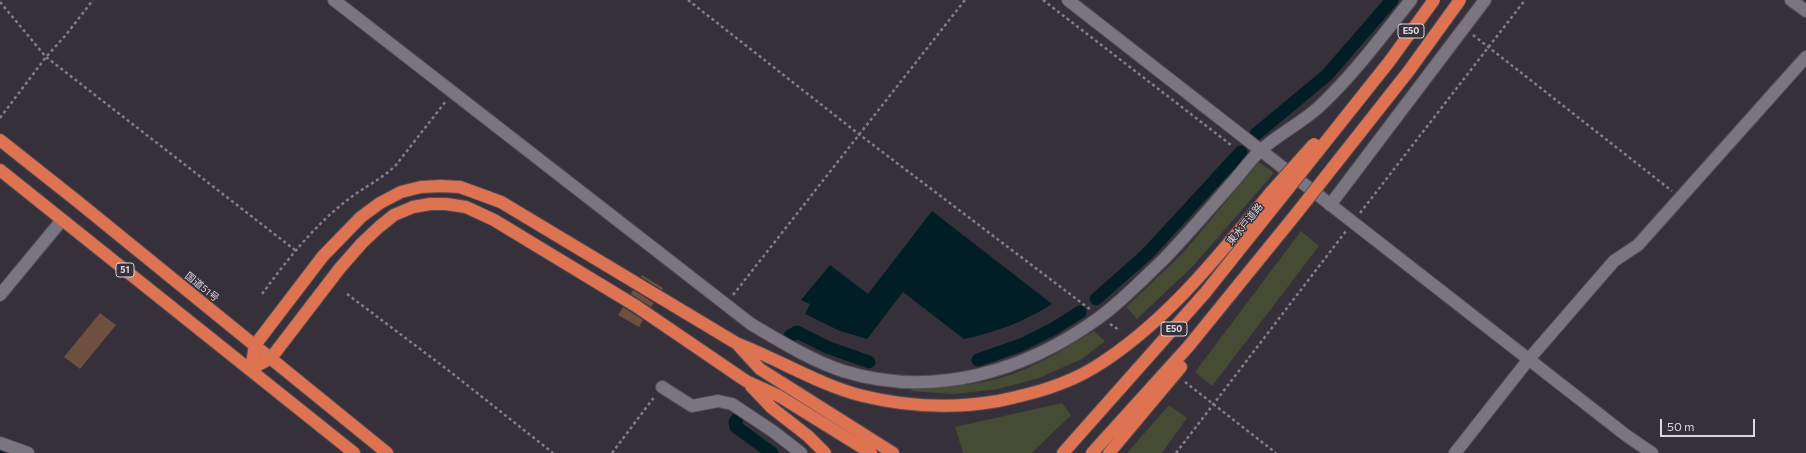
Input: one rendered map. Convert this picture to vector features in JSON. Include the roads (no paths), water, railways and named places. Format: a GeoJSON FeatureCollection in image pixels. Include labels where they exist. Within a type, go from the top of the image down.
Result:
{"type":"FeatureCollection","features":[{"type":"Feature","properties":{"kind":"highway","name":"E50"},"geometry":{"type":"LineString","coordinates":[[1276,196],[1389,62],[1434,0]]}},
{"type":"Feature","properties":{"kind":"highway","name":"E50"},"geometry":{"type":"LineString","coordinates":[[1092,453],[1222,307],[1408,72],[1460,0]]}},
{"type":"Feature","properties":{"kind":"highway","name":"国道51号"},"geometry":{"type":"LineString","coordinates":[[0,140],[387,453]]}},
{"type":"Feature","properties":{"kind":"highway","name":"51"},"geometry":{"type":"LineString","coordinates":[[0,170],[251,369],[354,453]]}},
{"type":"Feature","properties":{"kind":"highway"},"geometry":{"type":"LineString","coordinates":[[251,369],[255,345],[323,256],[361,217],[380,203],[401,192],[421,187],[441,186],[460,187],[501,202],[736,342],[829,384],[862,395],[894,402],[926,406],[955,406],[986,403],[1038,392],[1094,367],[1148,328],[1192,285],[1276,196]]}},
{"type":"Feature","properties":{"kind":"highway","name":"東水戸道路"},"geometry":{"type":"LineString","coordinates":[[1063,453],[1205,293],[1276,196]]}},
{"type":"Feature","properties":{"kind":"highway"},"geometry":{"type":"LineString","coordinates":[[251,369],[271,358],[340,268],[362,243],[379,227],[394,215],[413,207],[430,204],[446,204],[466,207],[494,220],[636,306],[746,381],[780,396],[871,453]]}},
{"type":"Feature","properties":{"kind":"highway"},"geometry":{"type":"LineString","coordinates":[[1109,453],[1193,351],[1222,307]]}},
{"type":"Feature","properties":{"kind":"highway"},"geometry":{"type":"LineString","coordinates":[[736,342],[760,369],[893,453]]}},
{"type":"Feature","properties":{"kind":"highway"},"geometry":{"type":"LineString","coordinates":[[746,381],[772,408],[808,436],[826,453]]}},
{"type":"Feature","properties":{"kind":"street"},"geometry":{"type":"LineString","coordinates":[[334,0],[751,324],[815,359],[843,371],[902,382],[951,381],[977,377],[1006,368],[1051,348],[1100,317],[1164,258],[1261,151],[1317,109],[1341,86],[1411,0]]}},
{"type":"Feature","properties":{"kind":"street"},"geometry":{"type":"LineString","coordinates":[[1068,0],[1626,436],[1652,453]]}},
{"type":"Feature","properties":{"kind":"street"},"geometry":{"type":"LineString","coordinates":[[1330,205],[1485,0]]}},
{"type":"Feature","properties":{"kind":"street"},"geometry":{"type":"LineString","coordinates":[[1791,0],[1806,11]]}},
{"type":"Feature","properties":{"kind":"street"},"geometry":{"type":"LineString","coordinates":[[1455,453],[1529,359],[1614,261],[1638,245],[1806,58]]}},
{"type":"Feature","properties":{"kind":"street"},"geometry":{"type":"LineString","coordinates":[[0,295],[62,220]]}},
{"type":"Feature","properties":{"kind":"street"},"geometry":{"type":"LineString","coordinates":[[662,386],[692,406],[718,401],[732,404],[774,432],[801,453]]}},
{"type":"Feature","properties":{"kind":"street"},"geometry":{"type":"LineString","coordinates":[[0,443],[28,453]]}},
{"type":"Feature","properties":{"kind":"water"},"geometry":{"type":"Polygon","coordinates":[[[932,211],[1052,304],[1010,326],[964,339],[903,292],[867,339],[840,331],[805,314],[810,304],[801,300],[830,265],[868,294],[932,211]]]}},
{"type":"Feature","properties":{"kind":"waterway"},"geometry":{"type":"LineString","coordinates":[[1256,134],[1327,75],[1392,0]]}},
{"type":"Feature","properties":{"kind":"waterway"},"geometry":{"type":"LineString","coordinates":[[1096,299],[1147,254],[1241,152]]}},
{"type":"Feature","properties":{"kind":"waterway"},"geometry":{"type":"LineString","coordinates":[[978,360],[1021,345],[1053,329],[1080,312]]}},
{"type":"Feature","properties":{"kind":"waterway"},"geometry":{"type":"LineString","coordinates":[[790,336],[797,332],[827,347],[869,362]]}},
{"type":"Feature","properties":{"kind":"waterway"},"geometry":{"type":"LineString","coordinates":[[737,419],[735,422],[736,427],[772,453]]}}]}
